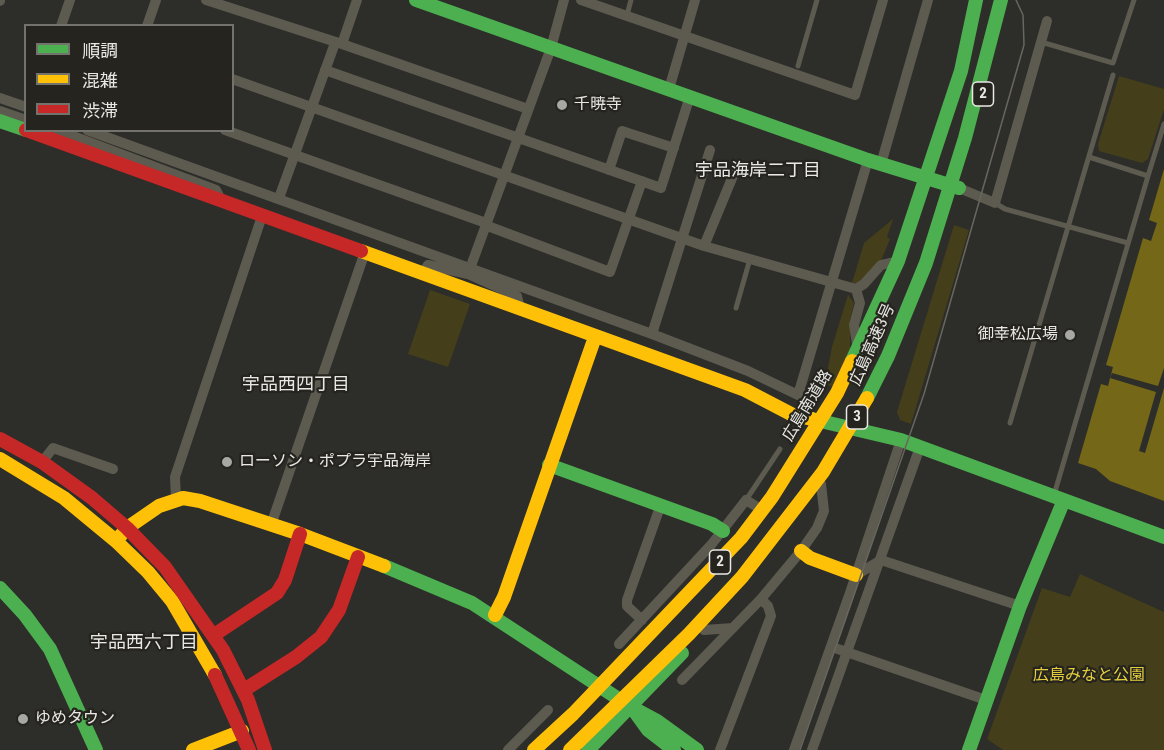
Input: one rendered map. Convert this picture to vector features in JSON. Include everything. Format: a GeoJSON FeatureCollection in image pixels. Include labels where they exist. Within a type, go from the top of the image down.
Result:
{"type":"FeatureCollection","features":[{"type":"Feature","properties":{"kind":"main road"},"geometry":{"type":"LineString","coordinates":[[416,0],[445,5],[551,48],[874,162],[959,188]]}},
{"type":"Feature","properties":{"kind":"main road","name":"広島南道路"},"geometry":{"type":"LineString","coordinates":[[534,750],[713,569],[762,510],[837,393],[898,261],[961,71],[976,0]]}},
{"type":"Feature","properties":{"kind":"main road","name":"広島高速3号"},"geometry":{"type":"LineString","coordinates":[[570,750],[689,634],[742,577],[810,490],[859,414],[888,356],[926,263],[965,138],[1001,0]]}},
{"type":"Feature","properties":{"kind":"main road","name":"2"},"geometry":{"type":"LineString","coordinates":[[588,750],[704,630],[766,560],[858,429],[896,358],[929,280],[959,188],[1006,0]]}},
{"type":"Feature","properties":{"kind":"main road"},"geometry":{"type":"LineString","coordinates":[[0,121],[24,129]]}},
{"type":"Feature","properties":{"kind":"main road"},"geometry":{"type":"LineString","coordinates":[[31,132],[745,390],[794,415],[901,440],[1164,537]]}},
{"type":"Feature","properties":{"kind":"main road"},"geometry":{"type":"LineString","coordinates":[[495,615],[504,597],[595,337]]}},
{"type":"Feature","properties":{"kind":"main road"},"geometry":{"type":"LineString","coordinates":[[0,439],[42,462],[92,498],[127,528],[165,567],[214,635],[244,690],[266,750]]}},
{"type":"Feature","properties":{"kind":"main road"},"geometry":{"type":"LineString","coordinates":[[0,459],[64,498],[133,556],[172,601],[215,674],[249,750]]}},
{"type":"Feature","properties":{"kind":"main road"},"geometry":{"type":"LineString","coordinates":[[549,465],[712,524],[723,531]]}},
{"type":"Feature","properties":{"kind":"main road"},"geometry":{"type":"LineString","coordinates":[[969,750],[1059,498]]}},
{"type":"Feature","properties":{"kind":"main road"},"geometry":{"type":"LineString","coordinates":[[116,541],[127,528],[159,506],[176,499],[200,501],[300,534],[411,576],[495,615],[631,707],[657,721],[697,750]]}},
{"type":"Feature","properties":{"kind":"main road"},"geometry":{"type":"LineString","coordinates":[[214,635],[277,593],[285,580],[300,534]]}},
{"type":"Feature","properties":{"kind":"main road"},"geometry":{"type":"LineString","coordinates":[[801,551],[810,558],[856,575]]}},
{"type":"Feature","properties":{"kind":"main road"},"geometry":{"type":"LineString","coordinates":[[244,690],[296,657],[321,637],[339,610],[358,556]]}},
{"type":"Feature","properties":{"kind":"main road"},"geometry":{"type":"LineString","coordinates":[[0,588],[25,615],[50,649],[63,673],[96,750]]}},
{"type":"Feature","properties":{"kind":"main road"},"geometry":{"type":"LineString","coordinates":[[631,707],[648,730],[674,750]]}},
{"type":"Feature","properties":{"kind":"main road"},"geometry":{"type":"LineString","coordinates":[[193,750],[242,731]]}},
{"type":"Feature","properties":{"kind":"street"},"geometry":{"type":"LineString","coordinates":[[62,24],[70,0]]}},
{"type":"Feature","properties":{"kind":"street"},"geometry":{"type":"LineString","coordinates":[[148,24],[156,0]]}},
{"type":"Feature","properties":{"kind":"street"},"geometry":{"type":"LineString","coordinates":[[206,0],[528,109]]}},
{"type":"Feature","properties":{"kind":"street"},"geometry":{"type":"LineString","coordinates":[[279,198],[325,70],[357,0]]}},
{"type":"Feature","properties":{"kind":"street"},"geometry":{"type":"LineString","coordinates":[[469,271],[502,175],[551,48],[564,0]]}},
{"type":"Feature","properties":{"kind":"street"},"geometry":{"type":"LineString","coordinates":[[581,0],[855,95],[883,0]]}},
{"type":"Feature","properties":{"kind":"street"},"geometry":{"type":"LineString","coordinates":[[669,89],[695,0]]}},
{"type":"Feature","properties":{"kind":"street"},"geometry":{"type":"LineString","coordinates":[[68,132],[108,139],[279,198],[469,271],[652,334],[748,371],[798,395],[832,281],[928,0]]}},
{"type":"Feature","properties":{"kind":"street"},"geometry":{"type":"LineString","coordinates":[[959,188],[995,203],[1047,21]]}},
{"type":"Feature","properties":{"kind":"street"},"geometry":{"type":"LineString","coordinates":[[325,70],[661,188],[690,96]]}},
{"type":"Feature","properties":{"kind":"street"},"geometry":{"type":"LineString","coordinates":[[234,80],[704,246],[856,288],[864,284],[881,265],[898,261]]}},
{"type":"Feature","properties":{"kind":"street"},"geometry":{"type":"LineString","coordinates":[[0,98],[24,106]]}},
{"type":"Feature","properties":{"kind":"street"},"geometry":{"type":"LineString","coordinates":[[0,111],[24,119]]}},
{"type":"Feature","properties":{"kind":"street"},"geometry":{"type":"LineString","coordinates":[[609,170],[622,130],[674,148]]}},
{"type":"Feature","properties":{"kind":"street"},"geometry":{"type":"LineString","coordinates":[[92,132],[216,190],[222,202]]}},
{"type":"Feature","properties":{"kind":"street"},"geometry":{"type":"LineString","coordinates":[[231,132],[486,224],[610,272],[642,182]]}},
{"type":"Feature","properties":{"kind":"street"},"geometry":{"type":"LineString","coordinates":[[652,334],[711,150]]}},
{"type":"Feature","properties":{"kind":"street"},"geometry":{"type":"LineString","coordinates":[[704,246],[735,171]]}},
{"type":"Feature","properties":{"kind":"street"},"geometry":{"type":"LineString","coordinates":[[176,499],[175,477],[262,216]]}},
{"type":"Feature","properties":{"kind":"street"},"geometry":{"type":"LineString","coordinates":[[271,525],[365,252]]}},
{"type":"Feature","properties":{"kind":"street"},"geometry":{"type":"LineString","coordinates":[[423,273],[428,265],[469,271],[517,296],[520,309]]}},
{"type":"Feature","properties":{"kind":"street"},"geometry":{"type":"LineString","coordinates":[[856,288],[860,303],[854,325],[858,350]]}},
{"type":"Feature","properties":{"kind":"street"},"geometry":{"type":"LineString","coordinates":[[794,750],[832,647],[901,440]]}},
{"type":"Feature","properties":{"kind":"street"},"geometry":{"type":"LineString","coordinates":[[812,750],[920,447]]}},
{"type":"Feature","properties":{"kind":"street"},"geometry":{"type":"LineString","coordinates":[[42,462],[53,448],[113,469]]}},
{"type":"Feature","properties":{"kind":"street"},"geometry":{"type":"LineString","coordinates":[[682,680],[761,599],[801,551],[817,528],[824,511],[821,484]]}},
{"type":"Feature","properties":{"kind":"street"},"geometry":{"type":"LineString","coordinates":[[619,644],[723,531],[746,500],[762,510]]}},
{"type":"Feature","properties":{"kind":"street"},"geometry":{"type":"LineString","coordinates":[[642,620],[627,606],[627,600],[660,507]]}},
{"type":"Feature","properties":{"kind":"street"},"geometry":{"type":"LineString","coordinates":[[856,575],[881,560],[1020,606]]}},
{"type":"Feature","properties":{"kind":"street"},"geometry":{"type":"LineString","coordinates":[[720,750],[771,616],[768,606],[761,599]]}},
{"type":"Feature","properties":{"kind":"street"},"geometry":{"type":"LineString","coordinates":[[654,629],[656,605]]}},
{"type":"Feature","properties":{"kind":"street"},"geometry":{"type":"LineString","coordinates":[[704,630],[733,628]]}},
{"type":"Feature","properties":{"kind":"street"},"geometry":{"type":"LineString","coordinates":[[832,647],[986,699]]}},
{"type":"Feature","properties":{"kind":"street"},"geometry":{"type":"LineString","coordinates":[[508,750],[548,710]]}},
{"type":"Feature","properties":{"kind":"lane"},"geometry":{"type":"LineString","coordinates":[[626,16],[632,0]]}},
{"type":"Feature","properties":{"kind":"lane"},"geometry":{"type":"LineString","coordinates":[[798,66],[817,0]]}},
{"type":"Feature","properties":{"kind":"lane"},"geometry":{"type":"LineString","coordinates":[[1041,42],[1113,63],[1134,0]]}},
{"type":"Feature","properties":{"kind":"lane"},"geometry":{"type":"LineString","coordinates":[[1010,423],[1069,226],[1077,207],[1113,75]]}},
{"type":"Feature","properties":{"kind":"lane"},"geometry":{"type":"LineString","coordinates":[[1059,498],[1128,243],[1164,124]]}},
{"type":"Feature","properties":{"kind":"lane"},"geometry":{"type":"LineString","coordinates":[[1089,157],[1149,176]]}},
{"type":"Feature","properties":{"kind":"lane"},"geometry":{"type":"LineString","coordinates":[[995,203],[1005,209],[1128,243]]}},
{"type":"Feature","properties":{"kind":"lane"},"geometry":{"type":"LineString","coordinates":[[736,308],[750,259]]}},
{"type":"Feature","properties":{"kind":"lane"},"geometry":{"type":"LineString","coordinates":[[746,500],[780,449]]}},
{"type":"Feature","properties":{"kind":"green space"},"geometry":{"type":"Polygon","coordinates":[[[1119,76],[1164,89],[1164,109],[1148,159],[1142,163],[1099,151],[1098,144],[1119,76]]]}},
{"type":"Feature","properties":{"kind":"green space"},"geometry":{"type":"Polygon","coordinates":[[[893,219],[887,237],[890,239],[881,261],[860,284],[852,283],[864,243],[893,219]]]}},
{"type":"Feature","properties":{"kind":"green space"},"geometry":{"type":"Polygon","coordinates":[[[954,225],[969,230],[911,424],[900,420],[897,412],[954,225]]]}},
{"type":"Feature","properties":{"kind":"green space"},"geometry":{"type":"Polygon","coordinates":[[[430,290],[470,304],[448,367],[408,354],[430,290]]]}},
{"type":"Feature","properties":{"kind":"green space"},"geometry":{"type":"Polygon","coordinates":[[[848,295],[854,303],[850,320],[850,351],[832,387],[825,383],[832,347],[848,295]]]}},
{"type":"Feature","properties":{"kind":"green space","name":"広島みなと公園"},"geometry":{"type":"Polygon","coordinates":[[[1080,574],[1164,612],[1164,750],[1003,750],[987,739],[1042,588],[1070,597],[1080,574]]]}},
{"type":"Feature","properties":{"kind":"shaded area"},"geometry":{"type":"Polygon","coordinates":[[[1164,169],[1164,501],[1110,481],[1096,469],[1078,463],[1101,384],[1108,386],[1113,367],[1106,365],[1143,238],[1151,241],[1157,223],[1149,220],[1164,169]]]}},
{"type":"Feature","properties":{"kind":"pier"},"geometry":{"type":"Polygon","coordinates":[[[1164,368],[1164,388],[1145,453],[1139,451],[1156,392],[1110,378],[1112,373],[1158,386],[1164,368]]]}},
{"type":"Feature","properties":{"kind":"tram line"},"geometry":{"type":"LineString","coordinates":[[800,750],[924,394],[1024,45],[1023,15],[1016,0]]}},
{"type":"Feature","properties":{"kind":"traffic: fast"},"geometry":{"type":"LineString","coordinates":[[416,0],[868,160],[959,188]]}},
{"type":"Feature","properties":{"kind":"traffic: fast"},"geometry":{"type":"LineString","coordinates":[[852,361],[898,261],[961,71],[976,0]]}},
{"type":"Feature","properties":{"kind":"traffic: fast"},"geometry":{"type":"LineString","coordinates":[[867,398],[888,356],[926,263],[965,138],[1001,0]]}},
{"type":"Feature","properties":{"kind":"traffic: fast"},"geometry":{"type":"LineString","coordinates":[[0,121],[24,129]]}},
{"type":"Feature","properties":{"kind":"traffic: fast"},"geometry":{"type":"LineString","coordinates":[[812,419],[901,440],[1164,537]]}},
{"type":"Feature","properties":{"kind":"traffic: fast"},"geometry":{"type":"LineString","coordinates":[[549,465],[712,524],[723,531]]}},
{"type":"Feature","properties":{"kind":"traffic: fast"},"geometry":{"type":"LineString","coordinates":[[969,750],[1020,606],[1064,500]]}},
{"type":"Feature","properties":{"kind":"traffic: fast"},"geometry":{"type":"LineString","coordinates":[[384,566],[472,603],[631,707],[657,721],[697,750]]}},
{"type":"Feature","properties":{"kind":"traffic: fast"},"geometry":{"type":"LineString","coordinates":[[0,588],[25,615],[50,649],[96,750]]}},
{"type":"Feature","properties":{"kind":"traffic: fast"},"geometry":{"type":"LineString","coordinates":[[588,750],[682,653]]}},
{"type":"Feature","properties":{"kind":"traffic: fast"},"geometry":{"type":"LineString","coordinates":[[635,712],[648,730],[674,750]]}},
{"type":"Feature","properties":{"kind":"traffic: slow"},"geometry":{"type":"LineString","coordinates":[[361,251],[745,390],[793,415],[812,419]]}},
{"type":"Feature","properties":{"kind":"traffic: slow"},"geometry":{"type":"LineString","coordinates":[[495,615],[504,597],[595,337]]}},
{"type":"Feature","properties":{"kind":"traffic: slow"},"geometry":{"type":"LineString","coordinates":[[534,750],[573,714],[741,538],[772,497],[837,393],[852,361]]}},
{"type":"Feature","properties":{"kind":"traffic: slow"},"geometry":{"type":"LineString","coordinates":[[570,750],[689,634],[742,577],[823,472],[867,398]]}},
{"type":"Feature","properties":{"kind":"traffic: slow"},"geometry":{"type":"LineString","coordinates":[[0,459],[64,498],[116,541],[148,572],[172,601],[215,675]]}},
{"type":"Feature","properties":{"kind":"traffic: slow"},"geometry":{"type":"LineString","coordinates":[[116,541],[127,528],[159,506],[183,498],[200,501],[300,534],[384,566]]}},
{"type":"Feature","properties":{"kind":"traffic: slow"},"geometry":{"type":"LineString","coordinates":[[801,551],[810,558],[856,575]]}},
{"type":"Feature","properties":{"kind":"traffic: slow"},"geometry":{"type":"LineString","coordinates":[[193,750],[242,731]]}},
{"type":"Feature","properties":{"kind":"traffic: jam"},"geometry":{"type":"LineString","coordinates":[[32,132],[361,251]]}},
{"type":"Feature","properties":{"kind":"traffic: jam"},"geometry":{"type":"LineString","coordinates":[[0,439],[42,462],[92,498],[127,528],[165,567],[223,650],[248,700],[265,750]]}},
{"type":"Feature","properties":{"kind":"traffic: jam"},"geometry":{"type":"LineString","coordinates":[[214,635],[277,593],[285,580],[300,534]]}},
{"type":"Feature","properties":{"kind":"traffic: jam"},"geometry":{"type":"LineString","coordinates":[[244,690],[296,657],[321,637],[339,610],[358,557]]}},
{"type":"Feature","properties":{"kind":"traffic: jam"},"geometry":{"type":"LineString","coordinates":[[215,675],[249,750]]}},
{"type":"Feature","properties":{"kind":"place","name":"千暁寺"},"geometry":{"type":"Point","coordinates":[562,105]}},
{"type":"Feature","properties":{"kind":"place","name":"御幸松広場"},"geometry":{"type":"Point","coordinates":[1070,335]}},
{"type":"Feature","properties":{"kind":"place","name":"ローソン・ポプラ宇品海岸"},"geometry":{"type":"Point","coordinates":[227,462]}},
{"type":"Feature","properties":{"kind":"place","name":"ゆめタウン"},"geometry":{"type":"Point","coordinates":[23,719]}},
{"type":"Feature","properties":{"kind":"district","name":"宇品海岸二丁目"},"geometry":{"type":"Point","coordinates":[758,171]}},
{"type":"Feature","properties":{"kind":"district","name":"宇品西四丁目"},"geometry":{"type":"Point","coordinates":[296,385]}},
{"type":"Feature","properties":{"kind":"district","name":"宇品西六丁目"},"geometry":{"type":"Point","coordinates":[144,643]}}]}
